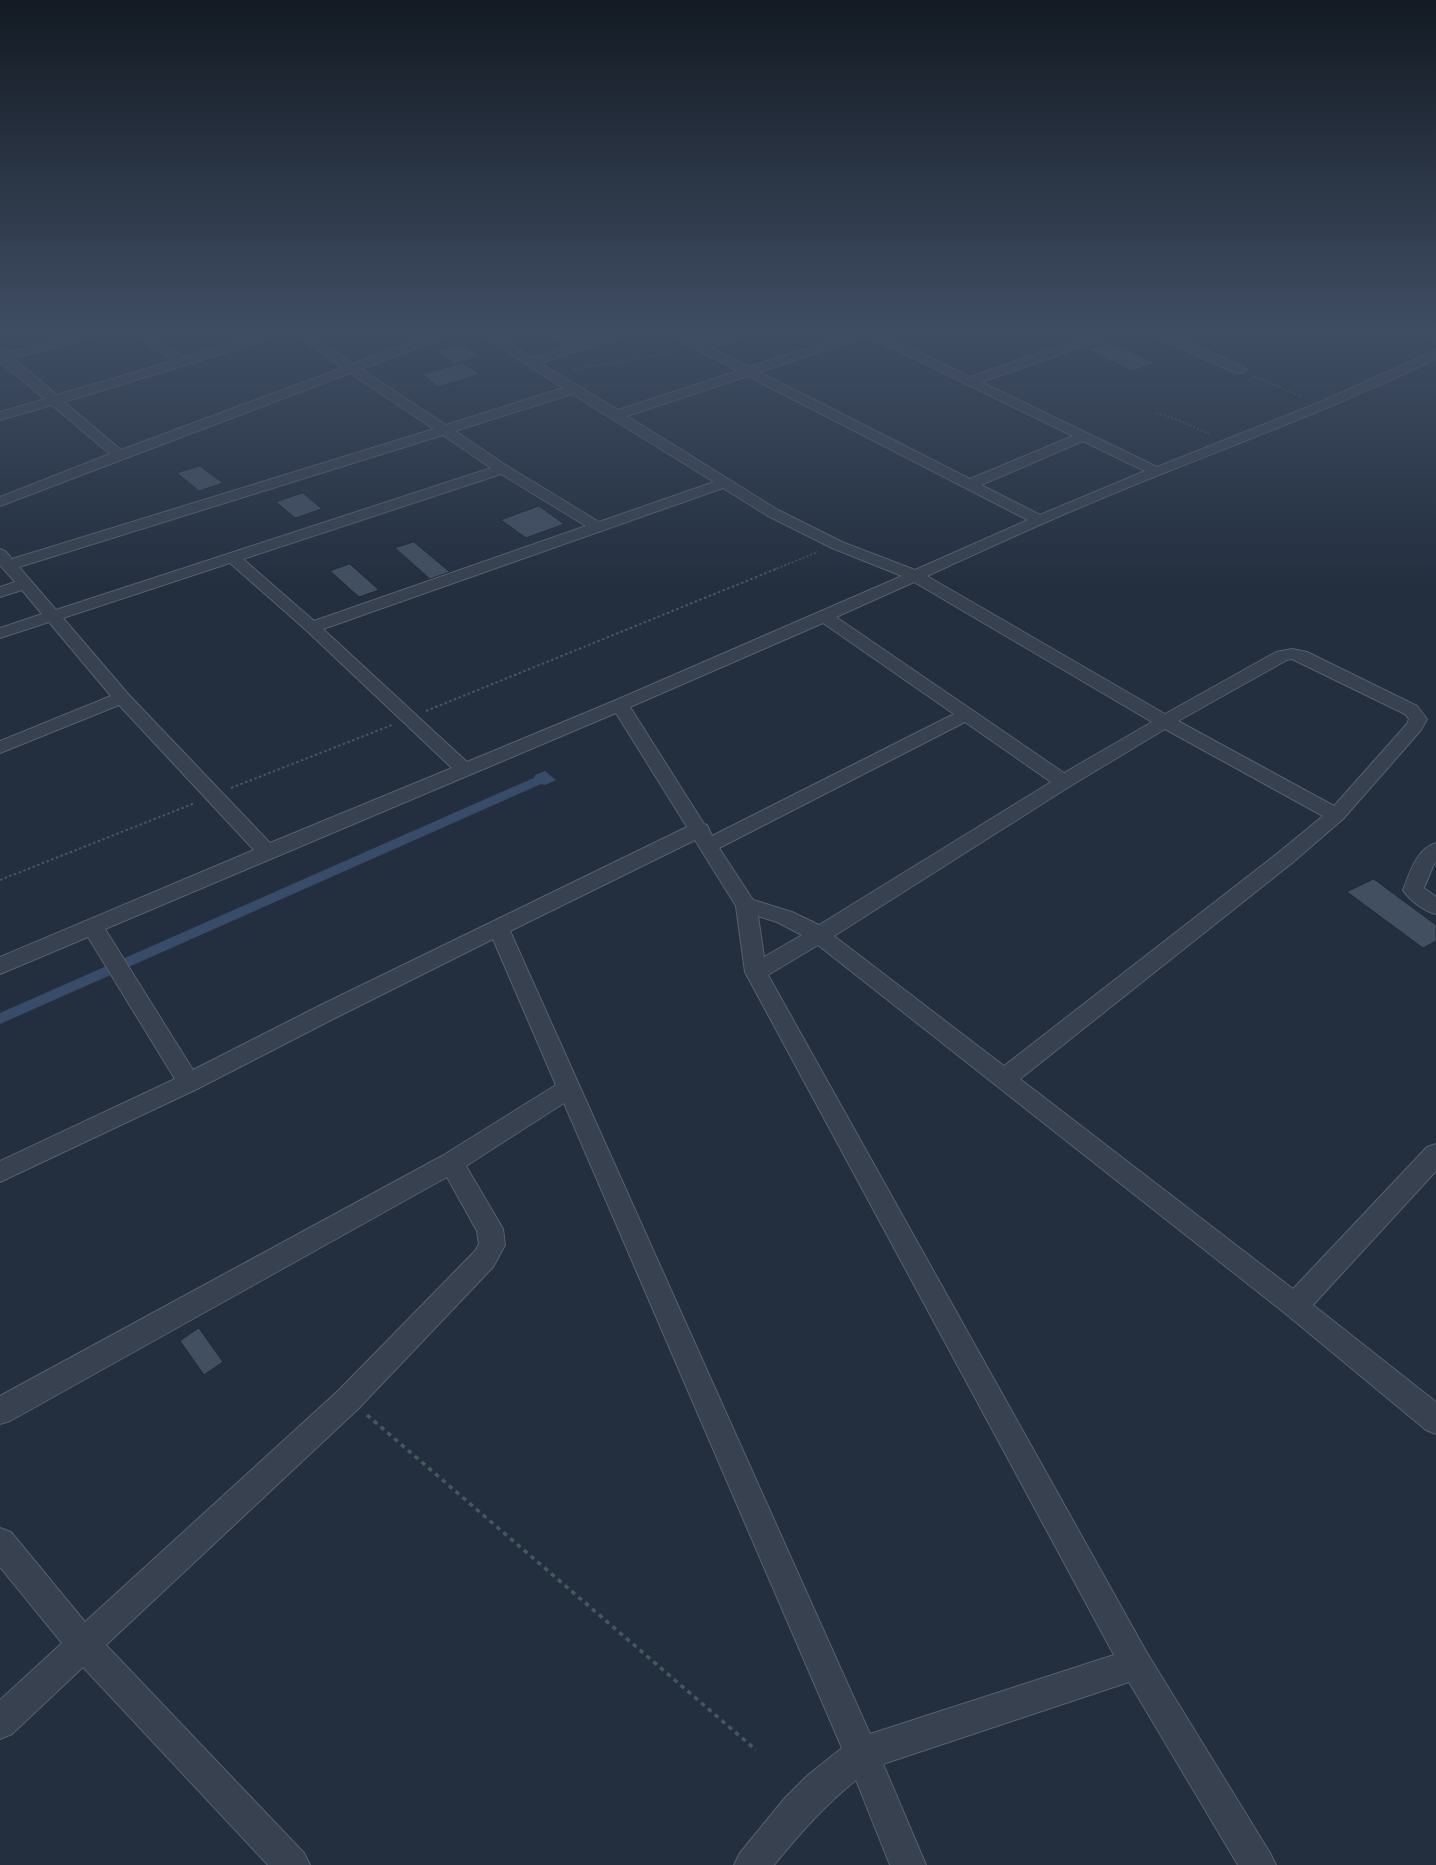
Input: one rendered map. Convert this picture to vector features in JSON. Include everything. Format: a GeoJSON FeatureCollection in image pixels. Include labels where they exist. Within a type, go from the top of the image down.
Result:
{"type":"FeatureCollection","features":[{"type":"Feature","properties":{"kind":"street"},"geometry":{"type":"LineString","coordinates":[[0,416],[11,413]]}},
{"type":"Feature","properties":{"kind":"street"},"geometry":{"type":"LineString","coordinates":[[69,413],[118,456]]}},
{"type":"Feature","properties":{"kind":"street"},"geometry":{"type":"LineString","coordinates":[[0,502],[232,413]]}},
{"type":"Feature","properties":{"kind":"street"},"geometry":{"type":"LineString","coordinates":[[419,413],[502,469],[597,527]]}},
{"type":"Feature","properties":{"kind":"street"},"geometry":{"type":"LineString","coordinates":[[267,852],[122,698],[4,559],[307,474],[498,413]]}},
{"type":"Feature","properties":{"kind":"street"},"geometry":{"type":"LineString","coordinates":[[614,413],[773,513],[837,545],[914,575],[1164,721],[1336,815]]}},
{"type":"Feature","properties":{"kind":"street"},"geometry":{"type":"LineString","coordinates":[[617,415],[623,413]]}},
{"type":"Feature","properties":{"kind":"street"},"geometry":{"type":"LineString","coordinates":[[829,413],[1039,520]]}},
{"type":"Feature","properties":{"kind":"street"},"geometry":{"type":"LineString","coordinates":[[1037,413],[1155,471]]}},
{"type":"Feature","properties":{"kind":"street"},"geometry":{"type":"LineString","coordinates":[[0,966],[267,852],[620,705],[1039,520],[1155,471],[1305,413]]}},
{"type":"Feature","properties":{"kind":"street"},"geometry":{"type":"LineString","coordinates":[[970,484],[1085,436]]}},
{"type":"Feature","properties":{"kind":"street"},"geometry":{"type":"LineString","coordinates":[[0,633],[502,469]]}},
{"type":"Feature","properties":{"kind":"street"},"geometry":{"type":"LineString","coordinates":[[312,627],[724,483]]}},
{"type":"Feature","properties":{"kind":"street"},"geometry":{"type":"LineString","coordinates":[[232,557],[312,627],[465,770]]}},
{"type":"Feature","properties":{"kind":"street"},"geometry":{"type":"LineString","coordinates":[[0,592],[25,584]]}},
{"type":"Feature","properties":{"kind":"street"},"geometry":{"type":"LineString","coordinates":[[824,616],[1064,782]]}},
{"type":"Feature","properties":{"kind":"street"},"geometry":{"type":"LineString","coordinates":[[756,972],[820,936],[1064,782],[1164,721],[1282,656],[1292,654],[1301,656],[1411,710],[1418,719],[1415,726],[1336,815],[1279,863],[1003,1080]]}},
{"type":"Feature","properties":{"kind":"street"},"geometry":{"type":"LineString","coordinates":[[0,747],[122,698]]}},
{"type":"Feature","properties":{"kind":"street"},"geometry":{"type":"LineString","coordinates":[[620,705],[705,837],[746,906],[756,972],[1136,1664],[1258,1865]]}},
{"type":"Feature","properties":{"kind":"street"},"geometry":{"type":"LineString","coordinates":[[0,1172],[189,1083],[327,1012],[499,929],[705,837],[967,714]]}},
{"type":"Feature","properties":{"kind":"street"},"geometry":{"type":"LineString","coordinates":[[1436,850],[1424,863],[1413,890],[1436,907]]}},
{"type":"Feature","properties":{"kind":"street"},"geometry":{"type":"LineString","coordinates":[[746,906],[779,913],[800,923],[820,936],[1295,1306],[1436,1420]]}},
{"type":"Feature","properties":{"kind":"street"},"geometry":{"type":"LineString","coordinates":[[93,927],[189,1083]]}},
{"type":"Feature","properties":{"kind":"street"},"geometry":{"type":"LineString","coordinates":[[499,929],[862,1754],[908,1865]]}},
{"type":"Feature","properties":{"kind":"street"},"geometry":{"type":"LineString","coordinates":[[0,1411],[451,1163],[569,1088]]}},
{"type":"Feature","properties":{"kind":"street"},"geometry":{"type":"LineString","coordinates":[[1295,1306],[1436,1154]]}},
{"type":"Feature","properties":{"kind":"street"},"geometry":{"type":"LineString","coordinates":[[0,1722],[349,1399],[484,1259],[492,1245],[490,1229],[451,1163]]}},
{"type":"Feature","properties":{"kind":"street"},"geometry":{"type":"LineString","coordinates":[[0,1543],[84,1645],[292,1865]]}},
{"type":"Feature","properties":{"kind":"street"},"geometry":{"type":"LineString","coordinates":[[752,1865],[796,1811],[820,1787],[862,1754],[1136,1664]]}},
{"type":"Feature","properties":{"kind":"path"},"geometry":{"type":"LineString","coordinates":[[1156,413],[1181,421],[1212,436],[1221,446]]}},
{"type":"Feature","properties":{"kind":"path"},"geometry":{"type":"LineString","coordinates":[[410,718],[837,545]]}},
{"type":"Feature","properties":{"kind":"path"},"geometry":{"type":"LineString","coordinates":[[349,1399],[756,1750]]}},
{"type":"Feature","properties":{"kind":"water"},"geometry":{"type":"Polygon","coordinates":[[[545,771],[556,780],[545,785],[541,784],[0,1024],[0,1013],[534,778],[535,775],[545,771]]]}},
{"type":"Feature","properties":{"kind":"building"},"geometry":{"type":"Polygon","coordinates":[[[200,466],[223,483],[199,491],[177,473],[200,466]]]}},
{"type":"Feature","properties":{"kind":"building"},"geometry":{"type":"Polygon","coordinates":[[[303,493],[322,509],[295,518],[276,502],[303,493]]]}},
{"type":"Feature","properties":{"kind":"building"},"geometry":{"type":"Polygon","coordinates":[[[539,506],[564,524],[526,538],[501,520],[539,506]]]}},
{"type":"Feature","properties":{"kind":"building"},"geometry":{"type":"Polygon","coordinates":[[[414,542],[450,572],[430,579],[395,548],[414,542]]]}},
{"type":"Feature","properties":{"kind":"building"},"geometry":{"type":"Polygon","coordinates":[[[350,564],[379,590],[359,597],[330,571],[350,564]]]}},
{"type":"Feature","properties":{"kind":"building"},"geometry":{"type":"Polygon","coordinates":[[[1374,879],[1436,925],[1436,941],[1423,948],[1347,892],[1374,879]]]}},
{"type":"Feature","properties":{"kind":"building"},"geometry":{"type":"Polygon","coordinates":[[[199,1328],[223,1362],[204,1375],[180,1341],[199,1328]]]}}]}
